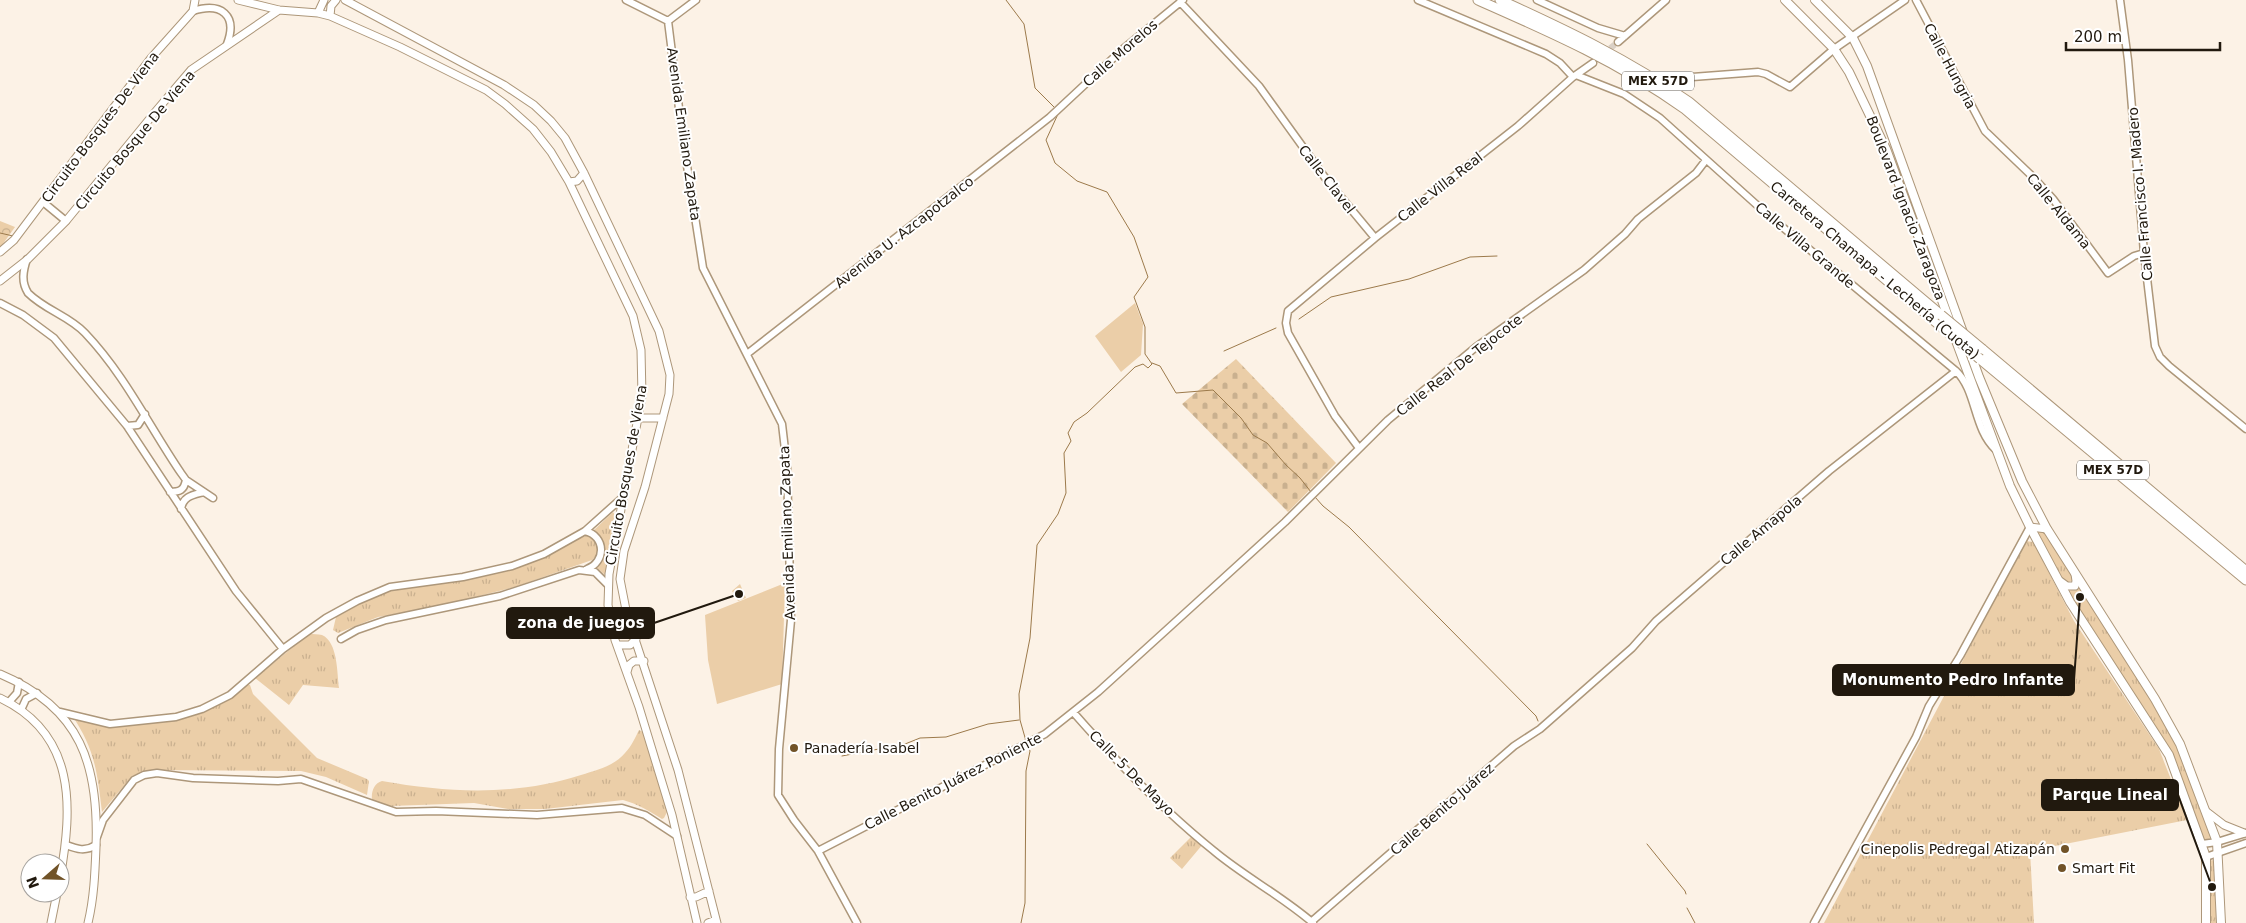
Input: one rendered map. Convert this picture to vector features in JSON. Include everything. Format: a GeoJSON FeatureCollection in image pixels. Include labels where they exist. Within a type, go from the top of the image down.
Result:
{"type":"FeatureCollection","features":[{"type":"Feature","properties":{"kind":"highway","name":"Carretera Chamapa - Lechería (Cuota)"},"geometry":{"type":"LineString","coordinates":[[1478,0],[1605,58],[1651,85],[1678,104],[2246,580]]}},
{"type":"Feature","properties":{"kind":"highway","name":"Carretera Chamapa - Lechería (Cuota)"},"geometry":{"type":"LineString","coordinates":[[1500,0],[1611,52],[1689,102],[1890,274],[2246,571]]}},
{"type":"Feature","properties":{"kind":"main road"},"geometry":{"type":"LineString","coordinates":[[193,11],[195,0]]}},
{"type":"Feature","properties":{"kind":"main road","name":"Circuito Bosques de Viena"},"geometry":{"type":"LineString","coordinates":[[238,0],[279,10],[318,13],[330,16],[400,47],[486,90],[533,129],[551,152],[571,186],[633,316],[641,350],[643,373],[638,418],[608,585],[608,605],[617,645],[639,707],[677,836],[697,923]]}},
{"type":"Feature","properties":{"kind":"main road"},"geometry":{"type":"LineString","coordinates":[[318,13],[324,0]]}},
{"type":"Feature","properties":{"kind":"main road"},"geometry":{"type":"LineString","coordinates":[[330,16],[331,6],[336,0]]}},
{"type":"Feature","properties":{"kind":"main road","name":"Circuito Bosques de Viena"},"geometry":{"type":"LineString","coordinates":[[345,0],[504,85],[534,105],[565,138],[584,173],[659,331],[670,375],[669,394],[645,487],[624,550],[620,579],[627,615],[644,661],[678,770],[716,922]]}},
{"type":"Feature","properties":{"kind":"main road","name":"Boulevard Ignacio Zaragoza"},"geometry":{"type":"LineString","coordinates":[[1785,0],[1834,49],[1850,72],[1886,149],[2010,486],[2078,615],[2162,741],[2172,761],[2206,856],[2206,923]]}},
{"type":"Feature","properties":{"kind":"main road","name":"Boulevard Ignacio Zaragoza"},"geometry":{"type":"LineString","coordinates":[[1815,0],[1853,38],[1867,66],[1993,413],[2022,481],[2047,529],[2171,725],[2207,812],[2217,842],[2221,923]]}},
{"type":"Feature","properties":{"kind":"main road","name":"Circuito Bosque De Viena"},"geometry":{"type":"LineString","coordinates":[[0,281],[28,259],[66,221],[184,78],[227,44],[279,10]]}},
{"type":"Feature","properties":{"kind":"main road","name":"Circuito Bosques De Viena"},"geometry":{"type":"LineString","coordinates":[[0,252],[14,240],[151,58],[193,11]]}},
{"type":"Feature","properties":{"kind":"main road"},"geometry":{"type":"LineString","coordinates":[[571,186],[584,173]]}},
{"type":"Feature","properties":{"kind":"main road"},"geometry":{"type":"LineString","coordinates":[[571,186],[588,183]]}},
{"type":"Feature","properties":{"kind":"main road"},"geometry":{"type":"LineString","coordinates":[[638,418],[663,418]]}},
{"type":"Feature","properties":{"kind":"main road"},"geometry":{"type":"LineString","coordinates":[[2030,527],[2047,529]]}},
{"type":"Feature","properties":{"kind":"main road"},"geometry":{"type":"LineString","coordinates":[[2058,579],[2067,586],[2075,586],[2076,581],[2073,570]]}},
{"type":"Feature","properties":{"kind":"main road"},"geometry":{"type":"LineString","coordinates":[[617,645],[630,646],[636,639]]}},
{"type":"Feature","properties":{"kind":"main road"},"geometry":{"type":"LineString","coordinates":[[627,672],[629,666],[634,661],[644,661]]}},
{"type":"Feature","properties":{"kind":"main road"},"geometry":{"type":"LineString","coordinates":[[0,674],[19,682],[37,693],[60,712],[74,731],[89,768],[96,811],[96,876],[88,923]]}},
{"type":"Feature","properties":{"kind":"main road"},"geometry":{"type":"LineString","coordinates":[[0,698],[9,702],[33,720],[47,736],[61,760],[66,780],[65,853]]}},
{"type":"Feature","properties":{"kind":"main road"},"geometry":{"type":"LineString","coordinates":[[2207,812],[2224,825],[2245,833]]}},
{"type":"Feature","properties":{"kind":"main road"},"geometry":{"type":"LineString","coordinates":[[690,897],[696,897],[709,891]]}},
{"type":"Feature","properties":{"kind":"main road"},"geometry":{"type":"LineString","coordinates":[[51,923],[55,903]]}},
{"type":"Feature","properties":{"kind":"main road"},"geometry":{"type":"LineString","coordinates":[[708,923],[716,922]]}},
{"type":"Feature","properties":{"kind":"street"},"geometry":{"type":"LineString","coordinates":[[626,0],[668,21],[696,0]]}},
{"type":"Feature","properties":{"kind":"street"},"geometry":{"type":"LineString","coordinates":[[1418,0],[1546,54],[1575,76]]}},
{"type":"Feature","properties":{"kind":"street"},"geometry":{"type":"LineString","coordinates":[[1537,0],[1598,28],[1626,36]]}},
{"type":"Feature","properties":{"kind":"street"},"geometry":{"type":"LineString","coordinates":[[1618,42],[1666,0]]}},
{"type":"Feature","properties":{"kind":"street"},"geometry":{"type":"LineString","coordinates":[[1679,78],[1758,72],[1766,74],[1790,87],[1834,49],[1853,38],[1905,0]]}},
{"type":"Feature","properties":{"kind":"street","name":"Calle Hungria"},"geometry":{"type":"LineString","coordinates":[[1916,0],[1985,131]]}},
{"type":"Feature","properties":{"kind":"street","name":"Calle Francisco I. Madero"},"geometry":{"type":"LineString","coordinates":[[2120,0],[2128,60],[2144,253],[2154,346],[2160,357],[2182,377],[2246,429]]}},
{"type":"Feature","properties":{"kind":"street","name":"Calle Morelos"},"geometry":{"type":"LineString","coordinates":[[1059,108],[1123,49],[1182,1]]}},
{"type":"Feature","properties":{"kind":"street","name":"Calle Clavel"},"geometry":{"type":"LineString","coordinates":[[1182,1],[1259,86],[1283,117],[1305,152],[1374,238]]}},
{"type":"Feature","properties":{"kind":"street"},"geometry":{"type":"LineString","coordinates":[[193,11],[204,8],[216,8],[227,16],[231,23],[231,33],[227,44]]}},
{"type":"Feature","properties":{"kind":"street","name":"Avenida Emiliano Zapata"},"geometry":{"type":"LineString","coordinates":[[668,21],[683,140],[703,268],[779,416],[787,467],[791,620],[779,749],[778,795],[794,820],[818,850],[856,923]]}},
{"type":"Feature","properties":{"kind":"street","name":"Calle Villa Real"},"geometry":{"type":"LineString","coordinates":[[1359,448],[1335,416],[1288,333],[1286,323],[1288,311],[1374,238],[1518,126],[1575,76],[1593,63]]}},
{"type":"Feature","properties":{"kind":"street","name":"Calle Villa Grande"},"geometry":{"type":"LineString","coordinates":[[1575,76],[1624,94],[1646,107],[1800,243],[1956,370],[1964,383],[1986,439],[1996,450]]}},
{"type":"Feature","properties":{"kind":"street","name":"Avenida U. Azcapotzalco"},"geometry":{"type":"LineString","coordinates":[[747,354],[1059,108]]}},
{"type":"Feature","properties":{"kind":"street","name":"Calle Aldama"},"geometry":{"type":"LineString","coordinates":[[1985,131],[2053,199],[2108,272],[2134,256],[2144,253]]}},
{"type":"Feature","properties":{"kind":"street","name":"Calle Real De Tejocote"},"geometry":{"type":"LineString","coordinates":[[1309,498],[1388,420],[1476,347],[1584,270],[1638,219],[1696,172],[1706,160]]}},
{"type":"Feature","properties":{"kind":"street"},"geometry":{"type":"LineString","coordinates":[[43,202],[66,221]]}},
{"type":"Feature","properties":{"kind":"street"},"geometry":{"type":"LineString","coordinates":[[28,259],[23,276],[24,287],[28,293],[84,332],[130,390],[163,447],[186,480],[212,498]]}},
{"type":"Feature","properties":{"kind":"street"},"geometry":{"type":"LineString","coordinates":[[0,304],[23,315],[54,338],[127,426],[236,590],[283,649]]}},
{"type":"Feature","properties":{"kind":"street","name":"Calle Amapola"},"geometry":{"type":"LineString","coordinates":[[1574,699],[1632,648],[1656,620],[1829,471],[1956,370]]}},
{"type":"Feature","properties":{"kind":"street"},"geometry":{"type":"LineString","coordinates":[[127,426],[138,425],[145,414]]}},
{"type":"Feature","properties":{"kind":"street"},"geometry":{"type":"LineString","coordinates":[[170,492],[181,491],[185,487],[186,480]]}},
{"type":"Feature","properties":{"kind":"street"},"geometry":{"type":"LineString","coordinates":[[182,509],[182,502],[186,498],[204,492]]}},
{"type":"Feature","properties":{"kind":"street"},"geometry":{"type":"LineString","coordinates":[[60,712],[104,723],[140,722],[176,717],[202,709],[223,699],[246,682],[283,649],[326,618],[390,587],[463,577],[512,566],[558,548],[585,531],[623,497]]}},
{"type":"Feature","properties":{"kind":"street","name":"Calle Benito Juárez Poniente"},"geometry":{"type":"LineString","coordinates":[[818,850],[1037,738],[1098,692],[1309,498]]}},
{"type":"Feature","properties":{"kind":"street"},"geometry":{"type":"LineString","coordinates":[[1814,923],[1916,737],[1929,706],[1960,656],[2030,527]]}},
{"type":"Feature","properties":{"kind":"street"},"geometry":{"type":"LineString","coordinates":[[342,639],[357,630],[386,620],[500,596],[587,569],[597,563],[602,552],[599,540],[595,535],[585,531]]}},
{"type":"Feature","properties":{"kind":"street"},"geometry":{"type":"LineString","coordinates":[[587,569],[595,572],[608,585]]}},
{"type":"Feature","properties":{"kind":"street"},"geometry":{"type":"LineString","coordinates":[[9,702],[17,693],[19,682]]}},
{"type":"Feature","properties":{"kind":"street"},"geometry":{"type":"LineString","coordinates":[[21,710],[26,699],[37,693]]}},
{"type":"Feature","properties":{"kind":"street","name":"Calle Benito Juárez"},"geometry":{"type":"LineString","coordinates":[[1312,922],[1514,746],[1540,729],[1574,699]]}},
{"type":"Feature","properties":{"kind":"street","name":"Calle 5 De Mayo"},"geometry":{"type":"LineString","coordinates":[[1073,712],[1108,752],[1214,852],[1279,896],[1312,922]]}},
{"type":"Feature","properties":{"kind":"street"},"geometry":{"type":"LineString","coordinates":[[66,845],[78,850],[88,850],[96,841],[103,820],[134,780],[144,775],[157,773],[193,778],[278,781],[301,779],[396,812],[436,811],[537,815],[622,808],[644,815],[677,836]]}},
{"type":"Feature","properties":{"kind":"street"},"geometry":{"type":"LineString","coordinates":[[2202,844],[2217,842],[2245,833]]}},
{"type":"Feature","properties":{"kind":"street"},"geometry":{"type":"LineString","coordinates":[[2206,856],[2219,854],[2246,843]]}},
{"type":"Feature","properties":{"kind":"green space"},"geometry":{"type":"Polygon","coordinates":[[[0,221],[15,227],[0,248],[0,221]]]}},
{"type":"Feature","properties":{"kind":"green space"},"geometry":{"type":"Polygon","coordinates":[[[1135,303],[1143,324],[1141,355],[1121,372],[1095,336],[1135,303]]]}},
{"type":"Feature","properties":{"kind":"green space"},"geometry":{"type":"Polygon","coordinates":[[[1236,359],[1336,463],[1288,512],[1182,404],[1236,359]]]}},
{"type":"Feature","properties":{"kind":"green space"},"geometry":{"type":"Polygon","coordinates":[[[613,512],[615,515],[605,575],[595,566],[603,557],[604,547],[601,538],[593,531],[613,512]]]}},
{"type":"Feature","properties":{"kind":"green space"},"geometry":{"type":"Polygon","coordinates":[[[2036,531],[2045,531],[2074,576],[2074,580],[2065,583],[2036,531]]]}},
{"type":"Feature","properties":{"kind":"green space"},"geometry":{"type":"Polygon","coordinates":[[[587,536],[592,538],[599,546],[597,555],[592,560],[515,587],[443,605],[378,617],[338,633],[333,630],[336,617],[392,587],[431,584],[505,571],[560,550],[578,538],[587,536]]]}},
{"type":"Feature","properties":{"kind":"green space"},"geometry":{"type":"Polygon","coordinates":[[[2026,541],[2033,542],[2074,621],[2159,749],[2187,820],[2030,851],[2034,923],[1824,923],[2026,541]]]}},
{"type":"Feature","properties":{"kind":"green space"},"geometry":{"type":"Polygon","coordinates":[[[785,583],[782,684],[717,704],[708,660],[705,615],[785,583]]]}},
{"type":"Feature","properties":{"kind":"green space"},"geometry":{"type":"Polygon","coordinates":[[[740,584],[746,598],[738,601],[732,591],[740,584]]]}},
{"type":"Feature","properties":{"kind":"green space"},"geometry":{"type":"Polygon","coordinates":[[[2079,584],[2175,735],[2212,838],[2204,840],[2180,774],[2068,591],[2075,589],[2079,584]]]}},
{"type":"Feature","properties":{"kind":"green space"},"geometry":{"type":"Polygon","coordinates":[[[309,634],[322,635],[331,644],[336,658],[339,688],[303,685],[289,705],[255,678],[309,634]]]}},
{"type":"Feature","properties":{"kind":"green space"},"geometry":{"type":"Polygon","coordinates":[[[250,685],[253,694],[317,758],[367,779],[369,781],[367,795],[326,777],[301,771],[150,770],[132,776],[102,812],[94,761],[85,738],[71,714],[104,725],[121,726],[159,721],[198,710],[233,694],[250,685]]]}},
{"type":"Feature","properties":{"kind":"green space"},"geometry":{"type":"Polygon","coordinates":[[[639,730],[643,732],[667,812],[662,819],[639,806],[623,800],[545,809],[508,809],[474,803],[391,806],[372,800],[374,788],[382,781],[457,790],[507,789],[556,782],[599,769],[616,761],[629,748],[639,730]]]}},
{"type":"Feature","properties":{"kind":"green space"},"geometry":{"type":"Polygon","coordinates":[[[1193,835],[1203,844],[1182,869],[1170,858],[1193,835]]]}},
{"type":"Feature","properties":{"kind":"green space"},"geometry":{"type":"Polygon","coordinates":[[[2210,861],[2214,861],[2217,923],[2209,923],[2210,861]]]}},
{"type":"Feature","properties":{"kind":"waterway"},"geometry":{"type":"LineString","coordinates":[[1006,0],[1024,24],[1035,88],[1056,109]]}},
{"type":"Feature","properties":{"kind":"waterway"},"geometry":{"type":"LineString","coordinates":[[1026,741],[1020,720],[1019,694],[1030,638],[1037,545],[1058,514],[1066,493],[1064,453],[1071,441],[1068,433],[1074,422],[1087,413],[1135,367],[1143,364],[1148,368],[1152,364],[1145,354],[1145,327],[1134,297],[1148,277],[1134,237],[1107,192],[1077,181],[1055,163],[1046,140],[1058,114]]}},
{"type":"Feature","properties":{"kind":"waterway"},"geometry":{"type":"LineString","coordinates":[[0,233],[13,236]]}},
{"type":"Feature","properties":{"kind":"waterway"},"geometry":{"type":"LineString","coordinates":[[1299,319],[1331,297],[1409,279],[1470,257],[1497,256]]}},
{"type":"Feature","properties":{"kind":"waterway"},"geometry":{"type":"LineString","coordinates":[[1224,351],[1276,328]]}},
{"type":"Feature","properties":{"kind":"waterway"},"geometry":{"type":"LineString","coordinates":[[1152,363],[1160,366],[1176,393],[1213,390],[1241,418],[1253,435],[1267,443],[1311,492]]}},
{"type":"Feature","properties":{"kind":"waterway"},"geometry":{"type":"LineString","coordinates":[[1315,497],[1349,527],[1536,716],[1538,721]]}},
{"type":"Feature","properties":{"kind":"waterway"},"geometry":{"type":"LineString","coordinates":[[842,756],[905,744],[920,738],[946,737],[988,724],[1019,720]]}},
{"type":"Feature","properties":{"kind":"waterway"},"geometry":{"type":"LineString","coordinates":[[1021,923],[1025,903],[1026,771],[1030,751],[1028,745]]}},
{"type":"Feature","properties":{"kind":"waterway"},"geometry":{"type":"LineString","coordinates":[[1647,844],[1686,894]]}},
{"type":"Feature","properties":{"kind":"waterway"},"geometry":{"type":"LineString","coordinates":[[1687,908],[1695,923]]}},
{"type":"Feature","properties":{"kind":"tunnel"},"geometry":{"type":"LineString","coordinates":[[1603,54],[1618,42]]}},
{"type":"Feature","properties":{"kind":"place","name":"zona de juegos"},"geometry":{"type":"Point","coordinates":[739,594]}},
{"type":"Feature","properties":{"kind":"place","name":"Monumento Pedro Infante"},"geometry":{"type":"Point","coordinates":[2080,597]}},
{"type":"Feature","properties":{"kind":"place","name":"Panadería Isabel"},"geometry":{"type":"Point","coordinates":[794,748]}},
{"type":"Feature","properties":{"kind":"place","name":"Cinepolis Pedregal Atizapán"},"geometry":{"type":"Point","coordinates":[2065,849]}},
{"type":"Feature","properties":{"kind":"place","name":"Smart Fit"},"geometry":{"type":"Point","coordinates":[2062,868]}},
{"type":"Feature","properties":{"kind":"place","name":"Parque Lineal"},"geometry":{"type":"Point","coordinates":[2212,887]}}]}
